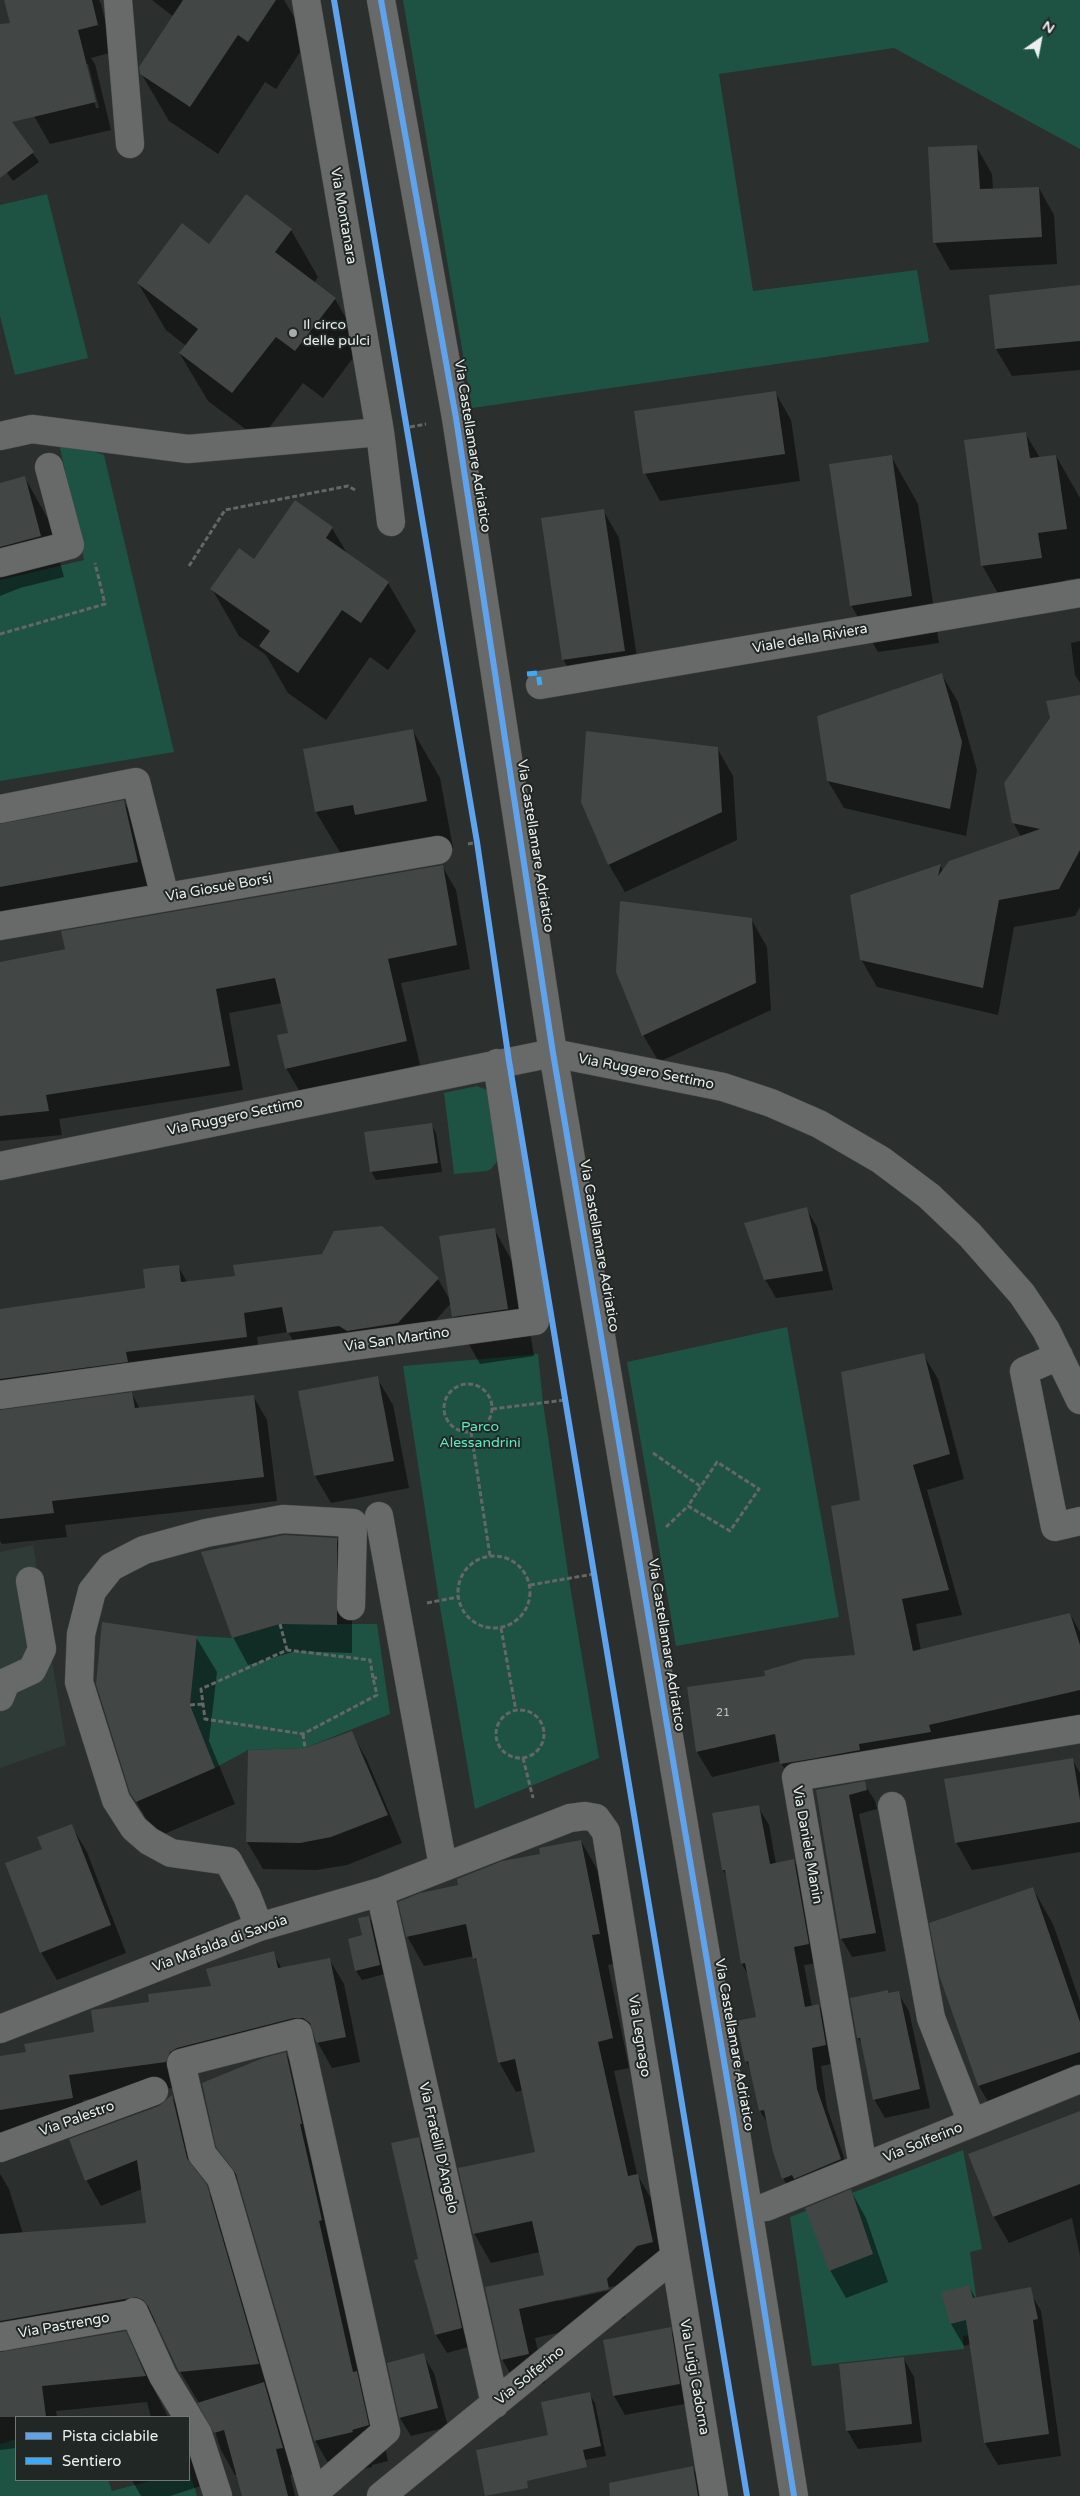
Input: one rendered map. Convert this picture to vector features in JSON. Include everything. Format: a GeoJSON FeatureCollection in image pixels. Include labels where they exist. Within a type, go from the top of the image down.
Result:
{"type":"FeatureCollection","features":[{"type":"Feature","properties":{"kind":"street"},"geometry":{"type":"LineString","coordinates":[[118,0],[130,144]]}},
{"type":"Feature","properties":{"kind":"street","name":"Via Montanara"},"geometry":{"type":"LineString","coordinates":[[306,0],[380,432],[390,515]]}},
{"type":"Feature","properties":{"kind":"street","name":"Via Castellamare Adriatico"},"geometry":{"type":"LineString","coordinates":[[381,0],[456,418],[553,1053],[732,2104],[794,2496]]}},
{"type":"Feature","properties":{"kind":"street"},"geometry":{"type":"LineString","coordinates":[[0,436],[32,429],[188,449],[380,432]]}},
{"type":"Feature","properties":{"kind":"street"},"geometry":{"type":"LineString","coordinates":[[0,563],[70,544],[49,467]]}},
{"type":"Feature","properties":{"kind":"street","name":"Viale della Riviera"},"geometry":{"type":"LineString","coordinates":[[540,685],[1080,593]]}},
{"type":"Feature","properties":{"kind":"street"},"geometry":{"type":"LineString","coordinates":[[0,809],[136,782],[165,897]]}},
{"type":"Feature","properties":{"kind":"street","name":"Via Giosuè Borsi"},"geometry":{"type":"LineString","coordinates":[[0,926],[438,850]]}},
{"type":"Feature","properties":{"kind":"street","name":"Via Ruggero Settimo"},"geometry":{"type":"LineString","coordinates":[[0,1166],[553,1053],[723,1087],[771,1103],[819,1124],[876,1169],[928,1196],[970,1235],[1022,1294],[1046,1330],[1080,1400]]}},
{"type":"Feature","properties":{"kind":"street","name":"Via San Martino"},"geometry":{"type":"LineString","coordinates":[[0,1394],[535,1321],[497,1063]]}},
{"type":"Feature","properties":{"kind":"street"},"geometry":{"type":"LineString","coordinates":[[1059,1356],[1024,1371],[1054,1527],[1080,1521]]}},
{"type":"Feature","properties":{"kind":"street"},"geometry":{"type":"LineString","coordinates":[[379,1516],[443,1866]]}},
{"type":"Feature","properties":{"kind":"street"},"geometry":{"type":"LineString","coordinates":[[258,1927],[247,1896],[228,1861],[171,1853],[149,1841],[134,1828],[116,1800],[79,1682],[81,1634],[92,1590],[111,1567],[144,1550],[206,1533],[283,1519],[353,1524],[351,1606]]}},
{"type":"Feature","properties":{"kind":"street"},"geometry":{"type":"LineString","coordinates":[[0,1697],[6,1682],[32,1670],[42,1649],[30,1581]]}},
{"type":"Feature","properties":{"kind":"street","name":"Via Daniele Manin"},"geometry":{"type":"LineString","coordinates":[[862,2167],[796,1777],[1080,1729]]}},
{"type":"Feature","properties":{"kind":"street"},"geometry":{"type":"LineString","coordinates":[[892,1806],[931,2018],[972,2123]]}},
{"type":"Feature","properties":{"kind":"street","name":"Via Mafalda di Savoia"},"geometry":{"type":"LineString","coordinates":[[0,2029],[258,1927],[380,1892],[570,1818],[585,1816],[596,1818]]}},
{"type":"Feature","properties":{"kind":"street","name":"Via Legnago"},"geometry":{"type":"LineString","coordinates":[[596,1818],[606,1832],[674,2257]]}},
{"type":"Feature","properties":{"kind":"street","name":"Via Fratelli D'Angelo"},"geometry":{"type":"LineString","coordinates":[[380,1892],[495,2404]]}},
{"type":"Feature","properties":{"kind":"street"},"geometry":{"type":"LineString","coordinates":[[298,2033],[386,2431],[313,2495],[222,2178],[202,2154],[181,2062],[298,2033]]}},
{"type":"Feature","properties":{"kind":"street","name":"Via Solferino"},"geometry":{"type":"LineString","coordinates":[[766,2207],[1080,2079]]}},
{"type":"Feature","properties":{"kind":"street","name":"Via Palestro"},"geometry":{"type":"LineString","coordinates":[[0,2148],[154,2091]]}},
{"type":"Feature","properties":{"kind":"street","name":"Via Solferino"},"geometry":{"type":"LineString","coordinates":[[384,2495],[674,2257]]}},
{"type":"Feature","properties":{"kind":"street","name":"Via Luigi Cadorna"},"geometry":{"type":"LineString","coordinates":[[674,2257],[714,2496]]}},
{"type":"Feature","properties":{"kind":"street","name":"Via Pastrengo"},"geometry":{"type":"LineString","coordinates":[[0,2336],[131,2313],[163,2376],[187,2416]]}},
{"type":"Feature","properties":{"kind":"street"},"geometry":{"type":"LineString","coordinates":[[190,2421],[198,2434],[218,2496]]}},
{"type":"Feature","properties":{"kind":"path"},"geometry":{"type":"LineString","coordinates":[[406,417],[409,436]]}},
{"type":"Feature","properties":{"kind":"path"},"geometry":{"type":"LineString","coordinates":[[408,427],[456,418]]}},
{"type":"Feature","properties":{"kind":"path"},"geometry":{"type":"LineString","coordinates":[[189,566],[225,510],[348,486],[390,515]]}},
{"type":"Feature","properties":{"kind":"path"},"geometry":{"type":"LineString","coordinates":[[476,832],[479,852]]}},
{"type":"Feature","properties":{"kind":"path"},"geometry":{"type":"LineString","coordinates":[[467,1385],[481,1388],[491,1401],[492,1410],[486,1425],[471,1432],[463,1432],[455,1428],[446,1417],[445,1402],[453,1390],[467,1385]]}},
{"type":"Feature","properties":{"kind":"path"},"geometry":{"type":"LineString","coordinates":[[564,1390],[567,1410]]}},
{"type":"Feature","properties":{"kind":"path"},"geometry":{"type":"LineString","coordinates":[[492,1410],[565,1400]]}},
{"type":"Feature","properties":{"kind":"path"},"geometry":{"type":"LineString","coordinates":[[471,1432],[490,1556]]}},
{"type":"Feature","properties":{"kind":"path"},"geometry":{"type":"LineString","coordinates":[[650,1459],[649,1450],[700,1486]]}},
{"type":"Feature","properties":{"kind":"path"},"geometry":{"type":"LineString","coordinates":[[641,1571],[654,1540],[688,1506],[717,1462],[759,1489],[730,1531],[688,1506]]}},
{"type":"Feature","properties":{"kind":"path"},"geometry":{"type":"LineString","coordinates":[[490,1556],[511,1560],[520,1566],[530,1585],[528,1608],[512,1624],[501,1628],[489,1629],[469,1618],[462,1609],[458,1597],[458,1586],[469,1566],[479,1559],[490,1556]]}},
{"type":"Feature","properties":{"kind":"path"},"geometry":{"type":"LineString","coordinates":[[593,1564],[596,1583]]}},
{"type":"Feature","properties":{"kind":"path"},"geometry":{"type":"LineString","coordinates":[[530,1585],[594,1574]]}},
{"type":"Feature","properties":{"kind":"path"},"geometry":{"type":"LineString","coordinates":[[427,1603],[458,1597]]}},
{"type":"Feature","properties":{"kind":"path"},"geometry":{"type":"LineString","coordinates":[[280,1624],[287,1650]]}},
{"type":"Feature","properties":{"kind":"path"},"geometry":{"type":"LineString","coordinates":[[501,1628],[516,1711]]}},
{"type":"Feature","properties":{"kind":"path"},"geometry":{"type":"LineString","coordinates":[[287,1650],[370,1660],[377,1695],[303,1734],[205,1719],[201,1689],[287,1650]]}},
{"type":"Feature","properties":{"kind":"path"},"geometry":{"type":"LineString","coordinates":[[374,1678],[385,1677]]}},
{"type":"Feature","properties":{"kind":"path"},"geometry":{"type":"LineString","coordinates":[[190,1705],[203,1704]]}},
{"type":"Feature","properties":{"kind":"path"},"geometry":{"type":"LineString","coordinates":[[516,1711],[527,1711],[534,1714],[543,1727],[542,1743],[532,1755],[523,1758],[507,1754],[498,1743],[496,1735],[500,1721],[505,1715],[516,1711]]}},
{"type":"Feature","properties":{"kind":"path"},"geometry":{"type":"LineString","coordinates":[[303,1734],[304,1748]]}},
{"type":"Feature","properties":{"kind":"path"},"geometry":{"type":"LineString","coordinates":[[523,1758],[533,1798]]}},
{"type":"Feature","properties":{"kind":"shaded area"},"geometry":{"type":"Polygon","coordinates":[[[33,1545],[66,1745],[0,1768],[0,1552],[33,1545]]]}},
{"type":"Feature","properties":{"kind":"green space"},"geometry":{"type":"Polygon","coordinates":[[[403,0],[1080,0],[1080,149],[894,48],[719,74],[753,291],[917,270],[929,342],[472,408],[403,0]]]}},
{"type":"Feature","properties":{"kind":"green space"},"geometry":{"type":"Polygon","coordinates":[[[47,194],[88,358],[15,375],[0,316],[0,205],[47,194]]]}},
{"type":"Feature","properties":{"kind":"green space"},"geometry":{"type":"Polygon","coordinates":[[[59,443],[68,443],[104,455],[174,752],[0,781],[0,580],[84,560],[59,443]]]}},
{"type":"Feature","properties":{"kind":"green space"},"geometry":{"type":"Polygon","coordinates":[[[477,1086],[487,1090],[493,1098],[499,1159],[487,1171],[454,1174],[444,1093],[477,1086]]]}},
{"type":"Feature","properties":{"kind":"green space"},"geometry":{"type":"Polygon","coordinates":[[[787,1327],[839,1617],[676,1646],[627,1362],[787,1327]]]}},
{"type":"Feature","properties":{"kind":"green space","name":"Parco Alessandrini"},"geometry":{"type":"Polygon","coordinates":[[[538,1354],[543,1403],[569,1580],[599,1758],[475,1809],[439,1601],[403,1366],[538,1354]]]}},
{"type":"Feature","properties":{"kind":"green space"},"geometry":{"type":"Polygon","coordinates":[[[280,1624],[377,1624],[390,1714],[305,1748],[248,1750],[215,1768],[190,1705],[197,1636],[232,1638],[280,1624]]]}},
{"type":"Feature","properties":{"kind":"green space"},"geometry":{"type":"Polygon","coordinates":[[[963,2150],[982,2249],[970,2252],[981,2334],[963,2336],[964,2349],[812,2366],[790,2217],[963,2150]]]}},
{"type":"Feature","properties":{"kind":"green space"},"geometry":{"type":"Polygon","coordinates":[[[15,2439],[15,2481],[108,2481],[112,2491],[149,2481],[190,2481],[190,2473],[197,2496],[0,2496],[0,2444],[15,2439]]]}},
{"type":"Feature","properties":{"kind":"building"},"geometry":{"type":"Polygon","coordinates":[[[4,0],[92,0],[98,25],[78,30],[96,102],[12,122],[34,152],[0,178],[0,24],[10,23],[4,0]]]}},
{"type":"Feature","properties":{"kind":"building"},"geometry":{"type":"Polygon","coordinates":[[[183,0],[276,0],[248,42],[238,35],[190,107],[140,74],[139,67],[183,0]]]}},
{"type":"Feature","properties":{"kind":"building"},"geometry":{"type":"Polygon","coordinates":[[[977,145],[980,189],[1039,187],[1042,237],[933,243],[928,147],[977,145]]]}},
{"type":"Feature","properties":{"kind":"building"},"geometry":{"type":"Polygon","coordinates":[[[246,194],[292,229],[275,252],[336,298],[295,351],[276,337],[232,393],[179,353],[198,329],[137,283],[182,223],[209,244],[246,194]]]}},
{"type":"Feature","properties":{"kind":"building"},"geometry":{"type":"Polygon","coordinates":[[[1080,285],[1080,341],[995,349],[989,295],[1080,285]]]}},
{"type":"Feature","properties":{"kind":"building"},"geometry":{"type":"Polygon","coordinates":[[[776,391],[785,454],[643,474],[634,411],[776,391]]]}},
{"type":"Feature","properties":{"kind":"building"},"geometry":{"type":"Polygon","coordinates":[[[1026,432],[1030,458],[1056,455],[1067,529],[1038,533],[1042,558],[981,566],[964,440],[1026,432]]]}},
{"type":"Feature","properties":{"kind":"building"},"geometry":{"type":"Polygon","coordinates":[[[892,455],[912,596],[850,606],[829,464],[892,455]]]}},
{"type":"Feature","properties":{"kind":"building"},"geometry":{"type":"Polygon","coordinates":[[[25,476],[41,536],[0,547],[0,483],[25,476]]]}},
{"type":"Feature","properties":{"kind":"building"},"geometry":{"type":"Polygon","coordinates":[[[295,500],[333,527],[326,538],[389,582],[361,623],[342,610],[298,673],[259,646],[270,631],[210,589],[239,548],[254,559],[295,500]]]}},
{"type":"Feature","properties":{"kind":"building"},"geometry":{"type":"Polygon","coordinates":[[[604,509],[625,651],[562,660],[541,518],[604,509]]]}},
{"type":"Feature","properties":{"kind":"building"},"geometry":{"type":"Polygon","coordinates":[[[942,673],[962,742],[950,809],[827,781],[817,716],[942,673]]]}},
{"type":"Feature","properties":{"kind":"building"},"geometry":{"type":"Polygon","coordinates":[[[1080,695],[1080,850],[1059,889],[999,900],[983,988],[860,960],[850,895],[941,864],[938,876],[949,861],[1040,829],[1012,823],[1004,783],[1050,718],[1046,701],[1080,695]]]}},
{"type":"Feature","properties":{"kind":"building"},"geometry":{"type":"Polygon","coordinates":[[[413,729],[427,801],[355,815],[353,805],[315,812],[303,749],[413,729]]]}},
{"type":"Feature","properties":{"kind":"building"},"geometry":{"type":"Polygon","coordinates":[[[586,731],[718,747],[722,812],[608,865],[581,802],[586,731]]]}},
{"type":"Feature","properties":{"kind":"building"},"geometry":{"type":"Polygon","coordinates":[[[124,800],[138,862],[0,887],[0,824],[124,800]]]}},
{"type":"Feature","properties":{"kind":"building"},"geometry":{"type":"Polygon","coordinates":[[[443,865],[457,945],[388,959],[407,1041],[285,1069],[277,1035],[288,1033],[275,978],[216,989],[230,1066],[46,1095],[49,1111],[0,1116],[0,962],[65,949],[61,931],[443,865]]]}},
{"type":"Feature","properties":{"kind":"building"},"geometry":{"type":"Polygon","coordinates":[[[620,901],[752,918],[756,983],[642,1036],[616,972],[620,901]]]}},
{"type":"Feature","properties":{"kind":"building"},"geometry":{"type":"Polygon","coordinates":[[[432,1123],[438,1163],[370,1172],[364,1132],[432,1123]]]}},
{"type":"Feature","properties":{"kind":"building"},"geometry":{"type":"Polygon","coordinates":[[[807,1207],[823,1271],[764,1280],[744,1223],[807,1207]]]}},
{"type":"Feature","properties":{"kind":"building"},"geometry":{"type":"Polygon","coordinates":[[[382,1226],[439,1278],[398,1323],[347,1331],[339,1326],[287,1333],[282,1307],[244,1313],[247,1337],[126,1352],[128,1362],[0,1379],[0,1309],[145,1288],[143,1269],[179,1265],[181,1282],[235,1276],[233,1265],[322,1254],[334,1231],[382,1226]]]}},
{"type":"Feature","properties":{"kind":"building"},"geometry":{"type":"Polygon","coordinates":[[[495,1228],[508,1309],[452,1317],[439,1236],[495,1228]]]}},
{"type":"Feature","properties":{"kind":"building"},"geometry":{"type":"Polygon","coordinates":[[[924,1353],[950,1454],[913,1465],[949,1590],[902,1599],[913,1651],[1070,1613],[1080,1645],[1080,1690],[929,1725],[931,1732],[859,1744],[860,1750],[811,1759],[780,1764],[775,1734],[696,1752],[687,1687],[765,1676],[764,1671],[804,1659],[855,1655],[831,1506],[860,1500],[841,1372],[924,1353]]]}},
{"type":"Feature","properties":{"kind":"building"},"geometry":{"type":"Polygon","coordinates":[[[378,1376],[394,1461],[314,1476],[298,1391],[378,1376]]]}},
{"type":"Feature","properties":{"kind":"building"},"geometry":{"type":"Polygon","coordinates":[[[132,1392],[135,1408],[254,1395],[264,1477],[52,1501],[54,1513],[0,1519],[0,1410],[132,1392]]]}},
{"type":"Feature","properties":{"kind":"building"},"geometry":{"type":"Polygon","coordinates":[[[284,1535],[337,1538],[337,1625],[280,1624],[232,1638],[201,1552],[284,1535]]]}},
{"type":"Feature","properties":{"kind":"building"},"geometry":{"type":"Polygon","coordinates":[[[102,1622],[197,1636],[190,1705],[215,1768],[136,1802],[130,1793],[96,1684],[102,1622]]]}},
{"type":"Feature","properties":{"kind":"building"},"geometry":{"type":"Polygon","coordinates":[[[352,1731],[388,1815],[331,1837],[300,1843],[246,1842],[248,1750],[305,1748],[352,1731]]]}},
{"type":"Feature","properties":{"kind":"building"},"geometry":{"type":"Polygon","coordinates":[[[1073,1758],[1080,1800],[1080,1822],[955,1843],[944,1779],[1073,1758]]]}},
{"type":"Feature","properties":{"kind":"building"},"geometry":{"type":"Polygon","coordinates":[[[865,1781],[867,1790],[849,1795],[876,1933],[840,1939],[816,1790],[865,1781]]]}},
{"type":"Feature","properties":{"kind":"building"},"geometry":{"type":"Polygon","coordinates":[[[759,1805],[770,1864],[794,1859],[809,1944],[794,1947],[805,2007],[819,2004],[826,2045],[812,2048],[817,2089],[841,2159],[794,2179],[792,2175],[782,2179],[773,2152],[764,2110],[759,2111],[748,2061],[745,2062],[736,2021],[756,2017],[745,1963],[741,1964],[725,1870],[722,1870],[712,1813],[759,1805]]]}},
{"type":"Feature","properties":{"kind":"building"},"geometry":{"type":"Polygon","coordinates":[[[72,1824],[111,1925],[40,1953],[5,1863],[42,1849],[37,1837],[72,1824]]]}},
{"type":"Feature","properties":{"kind":"building"},"geometry":{"type":"Polygon","coordinates":[[[581,1840],[600,1934],[592,1935],[613,2038],[598,2042],[628,2176],[638,2174],[653,2242],[637,2246],[607,2279],[609,2289],[519,2309],[529,2354],[501,2360],[485,2287],[544,2275],[532,2221],[473,2234],[458,2168],[535,2152],[515,2059],[498,2063],[476,1958],[473,1959],[466,1924],[406,1937],[398,1902],[420,1893],[458,1885],[457,1879],[502,1861],[540,1854],[539,1848],[581,1840]]]}},
{"type":"Feature","properties":{"kind":"building"},"geometry":{"type":"Polygon","coordinates":[[[1033,1887],[1080,2022],[1080,2052],[978,2086],[939,1975],[929,1923],[1033,1887]]]}},
{"type":"Feature","properties":{"kind":"building"},"geometry":{"type":"Polygon","coordinates":[[[369,1916],[380,1965],[355,1971],[348,1939],[362,1935],[358,1918],[369,1916]]]}},
{"type":"Feature","properties":{"kind":"building"},"geometry":{"type":"Polygon","coordinates":[[[274,1951],[278,1968],[330,1958],[346,2037],[316,2043],[310,2023],[303,2018],[294,2018],[177,2048],[170,2052],[166,2062],[69,2075],[73,2098],[0,2110],[0,2056],[26,2052],[24,2044],[94,2032],[91,2010],[149,2002],[148,1994],[211,1986],[206,1969],[274,1951]]]}},
{"type":"Feature","properties":{"kind":"building"},"geometry":{"type":"Polygon","coordinates":[[[888,1990],[888,1993],[899,1991],[920,2089],[873,2100],[860,2038],[857,2038],[850,1998],[888,1990]]]}},
{"type":"Feature","properties":{"kind":"building"},"geometry":{"type":"Polygon","coordinates":[[[286,2052],[322,2220],[319,2221],[353,2372],[357,2371],[369,2425],[352,2430],[353,2432],[314,2441],[236,2174],[216,2147],[202,2083],[263,2058],[286,2052]]]}},
{"type":"Feature","properties":{"kind":"building"},"geometry":{"type":"Polygon","coordinates":[[[172,2095],[187,2158],[207,2185],[259,2364],[179,2372],[148,2306],[143,2300],[136,2297],[0,2321],[0,2234],[146,2223],[137,2160],[85,2181],[69,2139],[159,2106],[172,2095]]]}},
{"type":"Feature","properties":{"kind":"building"},"geometry":{"type":"Polygon","coordinates":[[[1080,2111],[1080,2184],[993,2217],[968,2154],[1080,2111]]]}},
{"type":"Feature","properties":{"kind":"building"},"geometry":{"type":"Polygon","coordinates":[[[419,2137],[462,2328],[435,2335],[414,2260],[418,2259],[391,2143],[419,2137]]]}},
{"type":"Feature","properties":{"kind":"building"},"geometry":{"type":"Polygon","coordinates":[[[851,2189],[873,2254],[829,2271],[805,2208],[851,2189]]]}},
{"type":"Feature","properties":{"kind":"building"},"geometry":{"type":"Polygon","coordinates":[[[969,2285],[973,2298],[1031,2287],[1038,2319],[1033,2320],[1049,2434],[984,2443],[966,2320],[950,2324],[941,2292],[969,2285]]]}},
{"type":"Feature","properties":{"kind":"building"},"geometry":{"type":"Polygon","coordinates":[[[671,2327],[680,2384],[613,2396],[603,2340],[671,2327]]]}},
{"type":"Feature","properties":{"kind":"building"},"geometry":{"type":"Polygon","coordinates":[[[126,2331],[146,2376],[42,2386],[46,2416],[0,2417],[0,2352],[126,2331]]]}},
{"type":"Feature","properties":{"kind":"building"},"geometry":{"type":"Polygon","coordinates":[[[424,2353],[438,2408],[399,2418],[387,2363],[424,2353]]]}},
{"type":"Feature","properties":{"kind":"building"},"geometry":{"type":"Polygon","coordinates":[[[904,2357],[912,2424],[846,2431],[839,2364],[904,2357]]]}},
{"type":"Feature","properties":{"kind":"building"},"geometry":{"type":"Polygon","coordinates":[[[264,2382],[283,2448],[276,2449],[288,2496],[242,2496],[224,2430],[214,2433],[197,2403],[264,2382]]]}},
{"type":"Feature","properties":{"kind":"building"},"geometry":{"type":"Polygon","coordinates":[[[590,2392],[601,2446],[583,2450],[587,2467],[527,2481],[528,2488],[485,2496],[476,2450],[548,2435],[541,2402],[590,2392]]]}},
{"type":"Feature","properties":{"kind":"building"},"geometry":{"type":"Polygon","coordinates":[[[693,2466],[698,2496],[610,2496],[609,2483],[693,2466]]]}},
{"type":"Feature","properties":{"kind":"marked path"},"geometry":{"type":"LineString","coordinates":[[527,674],[538,673],[540,685]]}},
{"type":"Feature","properties":{"kind":"cycle path"},"geometry":{"type":"LineString","coordinates":[[334,0],[477,842],[509,1061],[747,2496]]}},
{"type":"Feature","properties":{"kind":"cycle path"},"geometry":{"type":"LineString","coordinates":[[381,0],[456,418],[553,1053],[733,2114],[794,2496]]}},
{"type":"Feature","properties":{"kind":"place","name":"Il circo delle pulci"},"geometry":{"type":"Point","coordinates":[293,333]}}]}
